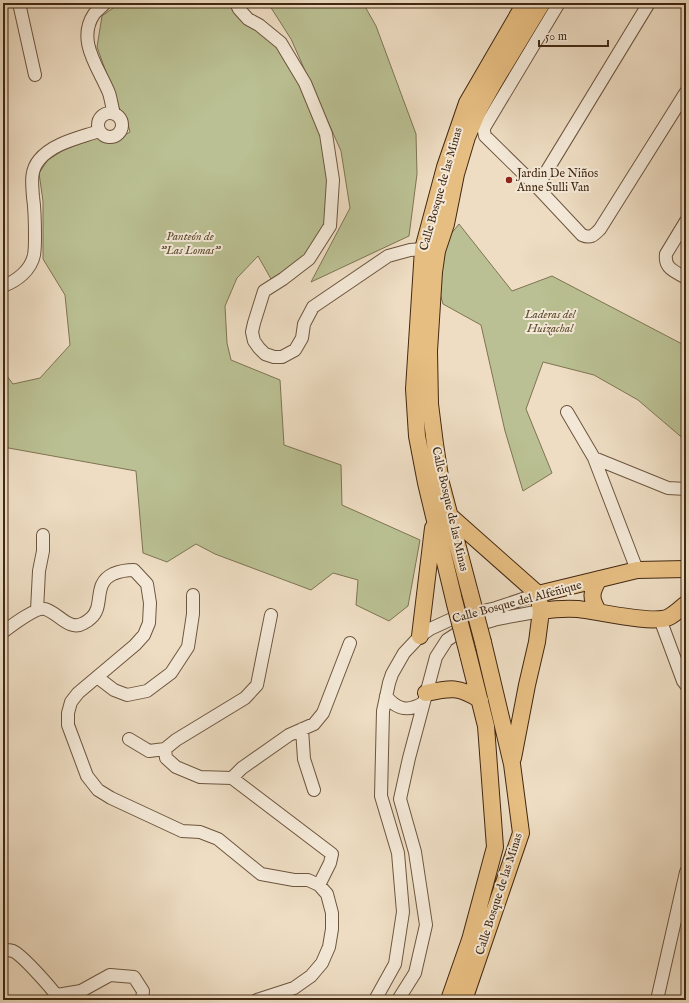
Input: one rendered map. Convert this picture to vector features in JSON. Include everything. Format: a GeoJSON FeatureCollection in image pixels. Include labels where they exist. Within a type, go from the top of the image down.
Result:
{"type":"FeatureCollection","features":[{"type":"Feature","properties":{"kind":"main road","name":"Calle Bosque de las Minas"},"geometry":{"type":"LineString","coordinates":[[449,1000],[470,940],[495,847],[486,726],[455,604],[442,516],[441,483],[430,404],[429,351],[434,272],[430,250],[445,167],[467,103],[525,3]]}},
{"type":"Feature","properties":{"kind":"main road","name":"Calle Bosque de las Minas"},"geometry":{"type":"LineString","coordinates":[[430,250],[446,224],[456,174],[479,109],[542,3]]}},
{"type":"Feature","properties":{"kind":"main road","name":"Calle Bosque de las Minas"},"geometry":{"type":"LineString","coordinates":[[442,516],[470,593],[483,642],[512,764],[521,833],[464,1000]]}},
{"type":"Feature","properties":{"kind":"main road"},"geometry":{"type":"LineString","coordinates":[[420,636],[442,516],[538,594],[541,611],[537,642],[512,764]]}},
{"type":"Feature","properties":{"kind":"main road","name":"Calle Bosque del Alfeñique"},"geometry":{"type":"LineString","coordinates":[[538,594],[636,570],[686,569]]}},
{"type":"Feature","properties":{"kind":"main road"},"geometry":{"type":"LineString","coordinates":[[598,611],[593,603],[592,594],[599,579]]}},
{"type":"Feature","properties":{"kind":"main road"},"geometry":{"type":"LineString","coordinates":[[664,618],[686,604]]}},
{"type":"Feature","properties":{"kind":"main road","name":"Calle Bosque del Alfeñique"},"geometry":{"type":"LineString","coordinates":[[541,611],[562,608],[598,611],[625,617],[664,618]]}},
{"type":"Feature","properties":{"kind":"main road"},"geometry":{"type":"LineString","coordinates":[[424,698],[448,688],[470,694],[480,700]]}},
{"type":"Feature","properties":{"kind":"street"},"geometry":{"type":"LineString","coordinates":[[19,3],[35,75]]}},
{"type":"Feature","properties":{"kind":"street"},"geometry":{"type":"LineString","coordinates":[[106,3],[95,14],[90,23],[87,42],[90,53],[109,94],[114,114],[121,121],[120,131],[112,137],[107,137],[99,130],[98,124],[100,118],[105,114],[114,114]]}},
{"type":"Feature","properties":{"kind":"street"},"geometry":{"type":"LineString","coordinates":[[236,3],[239,9],[248,18],[281,43],[305,83],[326,134],[333,180],[330,226],[309,259],[283,279],[264,291],[252,332],[254,341],[259,348],[265,354],[274,356],[282,356],[295,350],[302,338],[304,324],[313,307],[388,256],[410,250],[430,250]]}},
{"type":"Feature","properties":{"kind":"street"},"geometry":{"type":"LineString","coordinates":[[559,3],[484,128],[486,136],[582,236],[588,238],[600,229],[686,92]]}},
{"type":"Feature","properties":{"kind":"street"},"geometry":{"type":"LineString","coordinates":[[536,187],[649,3]]}},
{"type":"Feature","properties":{"kind":"street"},"geometry":{"type":"LineString","coordinates":[[3,286],[20,277],[34,256],[35,219],[31,176],[34,168],[39,160],[46,154],[64,143],[99,130]]}},
{"type":"Feature","properties":{"kind":"street"},"geometry":{"type":"LineString","coordinates":[[686,221],[666,254],[666,264],[686,278]]}},
{"type":"Feature","properties":{"kind":"street"},"geometry":{"type":"LineString","coordinates":[[567,412],[594,458],[636,570]]}},
{"type":"Feature","properties":{"kind":"street"},"geometry":{"type":"LineString","coordinates":[[594,458],[668,488],[686,489]]}},
{"type":"Feature","properties":{"kind":"street"},"geometry":{"type":"LineString","coordinates":[[37,610],[43,535]]}},
{"type":"Feature","properties":{"kind":"street"},"geometry":{"type":"LineString","coordinates":[[3,632],[37,610],[45,609],[72,625],[81,624],[92,618],[97,610],[100,590],[106,578],[118,572],[134,570],[147,584],[150,603],[149,623],[144,635],[135,645],[78,693],[71,702],[68,713],[68,725],[87,776],[98,790],[111,798],[182,832],[200,832],[218,839],[261,874],[294,880],[308,880],[319,885],[327,894],[332,913],[329,947],[322,963],[311,976],[294,988],[258,1000]]}},
{"type":"Feature","properties":{"kind":"street"},"geometry":{"type":"LineString","coordinates":[[97,677],[114,690],[127,695],[147,691],[171,673],[188,647],[193,614],[193,594]]}},
{"type":"Feature","properties":{"kind":"street","name":"Calle Bosque del Alfeñique"},"geometry":{"type":"LineString","coordinates":[[375,1000],[395,964],[403,912],[398,853],[381,796],[383,711],[392,674],[404,653],[420,636],[430,629],[454,618],[496,608],[538,594]]}},
{"type":"Feature","properties":{"kind":"street","name":"Calle Bosque del Alfeñique"},"geometry":{"type":"LineString","coordinates":[[398,1000],[415,973],[426,925],[415,852],[400,799],[424,698],[436,657],[447,640],[464,629],[497,619],[541,611]]}},
{"type":"Feature","properties":{"kind":"street"},"geometry":{"type":"LineString","coordinates":[[165,754],[176,740],[245,698],[257,685],[271,615]]}},
{"type":"Feature","properties":{"kind":"street"},"geometry":{"type":"LineString","coordinates":[[664,618],[686,671]]}},
{"type":"Feature","properties":{"kind":"street"},"geometry":{"type":"LineString","coordinates":[[664,618],[683,681],[686,685]]}},
{"type":"Feature","properties":{"kind":"street"},"geometry":{"type":"LineString","coordinates":[[232,778],[248,764],[289,735],[314,724],[324,713],[350,643]]}},
{"type":"Feature","properties":{"kind":"street"},"geometry":{"type":"LineString","coordinates":[[386,696],[391,703],[407,709],[416,707],[424,698]]}},
{"type":"Feature","properties":{"kind":"street"},"geometry":{"type":"LineString","coordinates":[[302,729],[304,759],[314,790]]}},
{"type":"Feature","properties":{"kind":"street"},"geometry":{"type":"LineString","coordinates":[[130,739],[149,751],[165,754],[176,767],[200,777],[232,778],[332,854],[330,863],[319,885]]}},
{"type":"Feature","properties":{"kind":"street"},"geometry":{"type":"LineString","coordinates":[[657,1000],[686,872]]}},
{"type":"Feature","properties":{"kind":"street"},"geometry":{"type":"LineString","coordinates":[[3,950],[14,952],[38,974],[58,998],[81,991],[110,975],[134,977],[143,991],[142,1000]]}},
{"type":"Feature","properties":{"kind":"green space","name":"Panteón de \"Las Lomas\""},"geometry":{"type":"Polygon","coordinates":[[[120,3],[229,3],[243,21],[278,45],[303,87],[323,136],[328,181],[326,225],[305,258],[271,279],[258,256],[237,278],[225,306],[227,343],[231,360],[280,380],[284,445],[341,465],[342,505],[420,540],[408,606],[389,621],[356,605],[358,580],[333,573],[311,590],[215,554],[196,544],[167,562],[143,553],[136,471],[3,447],[3,371],[13,384],[40,378],[70,345],[65,295],[43,259],[43,201],[39,173],[48,160],[62,151],[95,137],[108,143],[130,132],[127,120],[119,108],[97,47],[102,16],[120,3]]]}},
{"type":"Feature","properties":{"kind":"green space"},"geometry":{"type":"Polygon","coordinates":[[[268,3],[363,3],[376,26],[416,134],[417,174],[409,236],[311,282],[350,208],[341,151],[291,39],[268,3]]]}},
{"type":"Feature","properties":{"kind":"green space","name":"Laderas del Huizachal"},"geometry":{"type":"Polygon","coordinates":[[[459,224],[512,291],[552,276],[686,346],[686,441],[638,400],[594,375],[543,362],[526,409],[552,473],[523,491],[505,431],[481,325],[443,304],[434,272],[437,251],[459,224]]]}},
{"type":"Feature","properties":{"kind":"place","name":"Jardin De Niños Anne Sulli Van"},"geometry":{"type":"Point","coordinates":[509,180]}}]}
